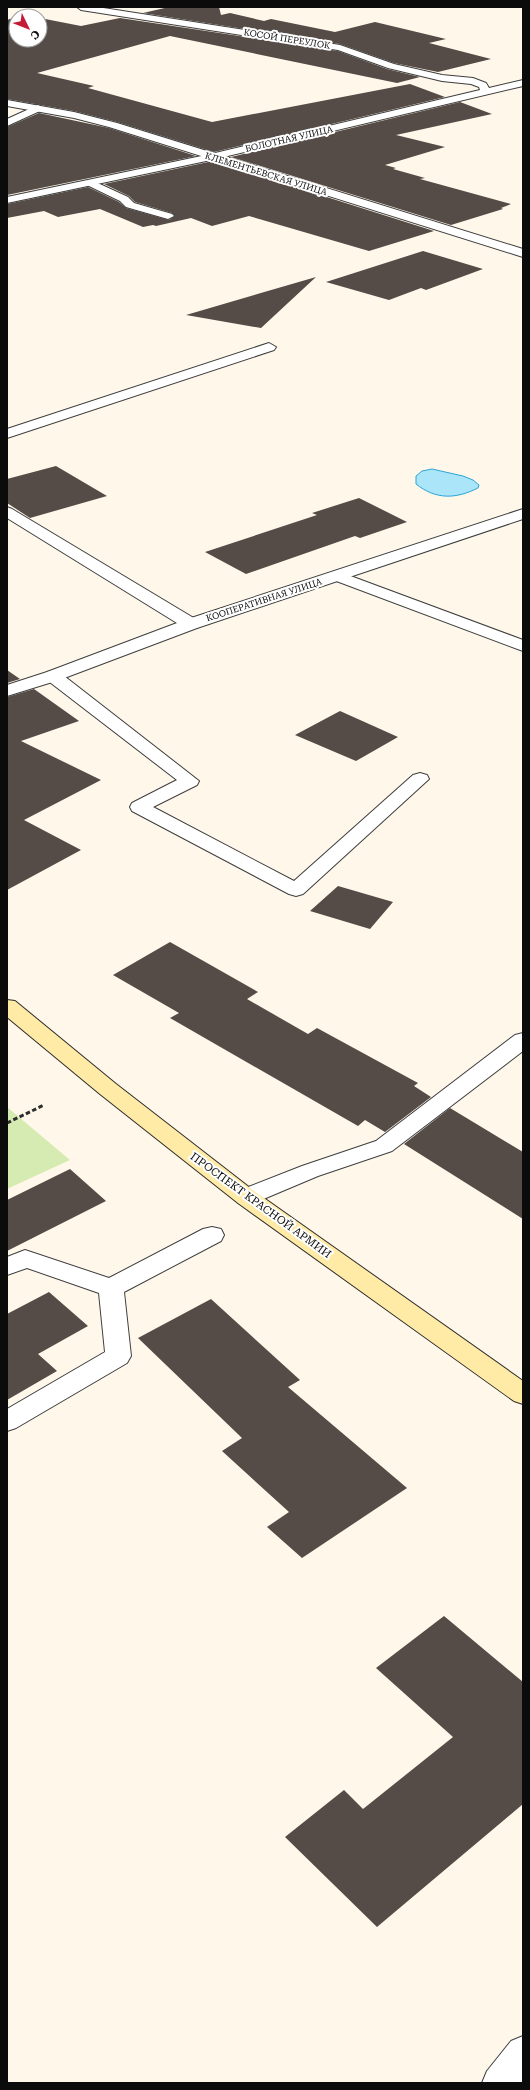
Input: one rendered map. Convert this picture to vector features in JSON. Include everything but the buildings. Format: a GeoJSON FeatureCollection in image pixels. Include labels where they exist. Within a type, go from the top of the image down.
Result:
{"type":"FeatureCollection","features":[{"type":"Feature","properties":{"kind":"main road","name":"ПРОСПЕКТ КРАСНОЙ АРМИИ"},"geometry":{"type":"LineString","coordinates":[[7,1006],[108,1089],[246,1198],[523,1394]]}},
{"type":"Feature","properties":{"kind":"street","name":"КОСОЙ ПЕРЕУЛОК"},"geometry":{"type":"LineString","coordinates":[[81,7],[340,48],[391,66],[442,78],[473,81],[483,85],[485,92]]}},
{"type":"Feature","properties":{"kind":"street","name":"БОЛОТНАЯ УЛИЦА"},"geometry":{"type":"LineString","coordinates":[[7,200],[212,157],[523,83]]}},
{"type":"Feature","properties":{"kind":"street","name":"КЛЕМЕНТЬЕВСКАЯ УЛИЦА"},"geometry":{"type":"LineString","coordinates":[[7,103],[38,108],[113,125],[523,253]]}},
{"type":"Feature","properties":{"kind":"street"},"geometry":{"type":"LineString","coordinates":[[7,123],[38,108]]}},
{"type":"Feature","properties":{"kind":"street"},"geometry":{"type":"LineString","coordinates":[[91,183],[124,199],[130,205],[168,216]]}},
{"type":"Feature","properties":{"kind":"street"},"geometry":{"type":"LineString","coordinates":[[7,434],[269,347]]}},
{"type":"Feature","properties":{"kind":"street"},"geometry":{"type":"LineString","coordinates":[[7,512],[191,624]]}},
{"type":"Feature","properties":{"kind":"street","name":"КООПЕРАТИВНАЯ УЛИЦА"},"geometry":{"type":"LineString","coordinates":[[7,691],[53,676],[191,624],[523,514]]}},
{"type":"Feature","properties":{"kind":"street"},"geometry":{"type":"LineString","coordinates":[[337,576],[523,646]]}},
{"type":"Feature","properties":{"kind":"street"},"geometry":{"type":"LineString","coordinates":[[53,676],[190,781],[139,806],[296,890],[420,779]]}},
{"type":"Feature","properties":{"kind":"street"},"geometry":{"type":"LineString","coordinates":[[246,1198],[310,1171],[384,1146],[523,1040]]}},
{"type":"Feature","properties":{"kind":"street"},"geometry":{"type":"LineString","coordinates":[[7,1267],[25,1258],[111,1288],[212,1235]]}},
{"type":"Feature","properties":{"kind":"street"},"geometry":{"type":"LineString","coordinates":[[7,1421],[118,1356],[111,1288]]}},
{"type":"Feature","properties":{"kind":"street"},"geometry":{"type":"LineString","coordinates":[[500,2083],[523,2054]]}},
{"type":"Feature","properties":{"kind":"path"},"geometry":{"type":"LineString","coordinates":[[7,1122],[44,1105]]}},
{"type":"Feature","properties":{"kind":"green space"},"geometry":{"type":"Polygon","coordinates":[[[7,1107],[70,1160],[7,1189],[7,1107]]]}},
{"type":"Feature","properties":{"kind":"water"},"geometry":{"type":"Polygon","coordinates":[[[432,469],[463,476],[473,480],[479,485],[478,488],[470,492],[454,496],[431,493],[416,484],[416,476],[422,471],[432,469]]]}}]}
